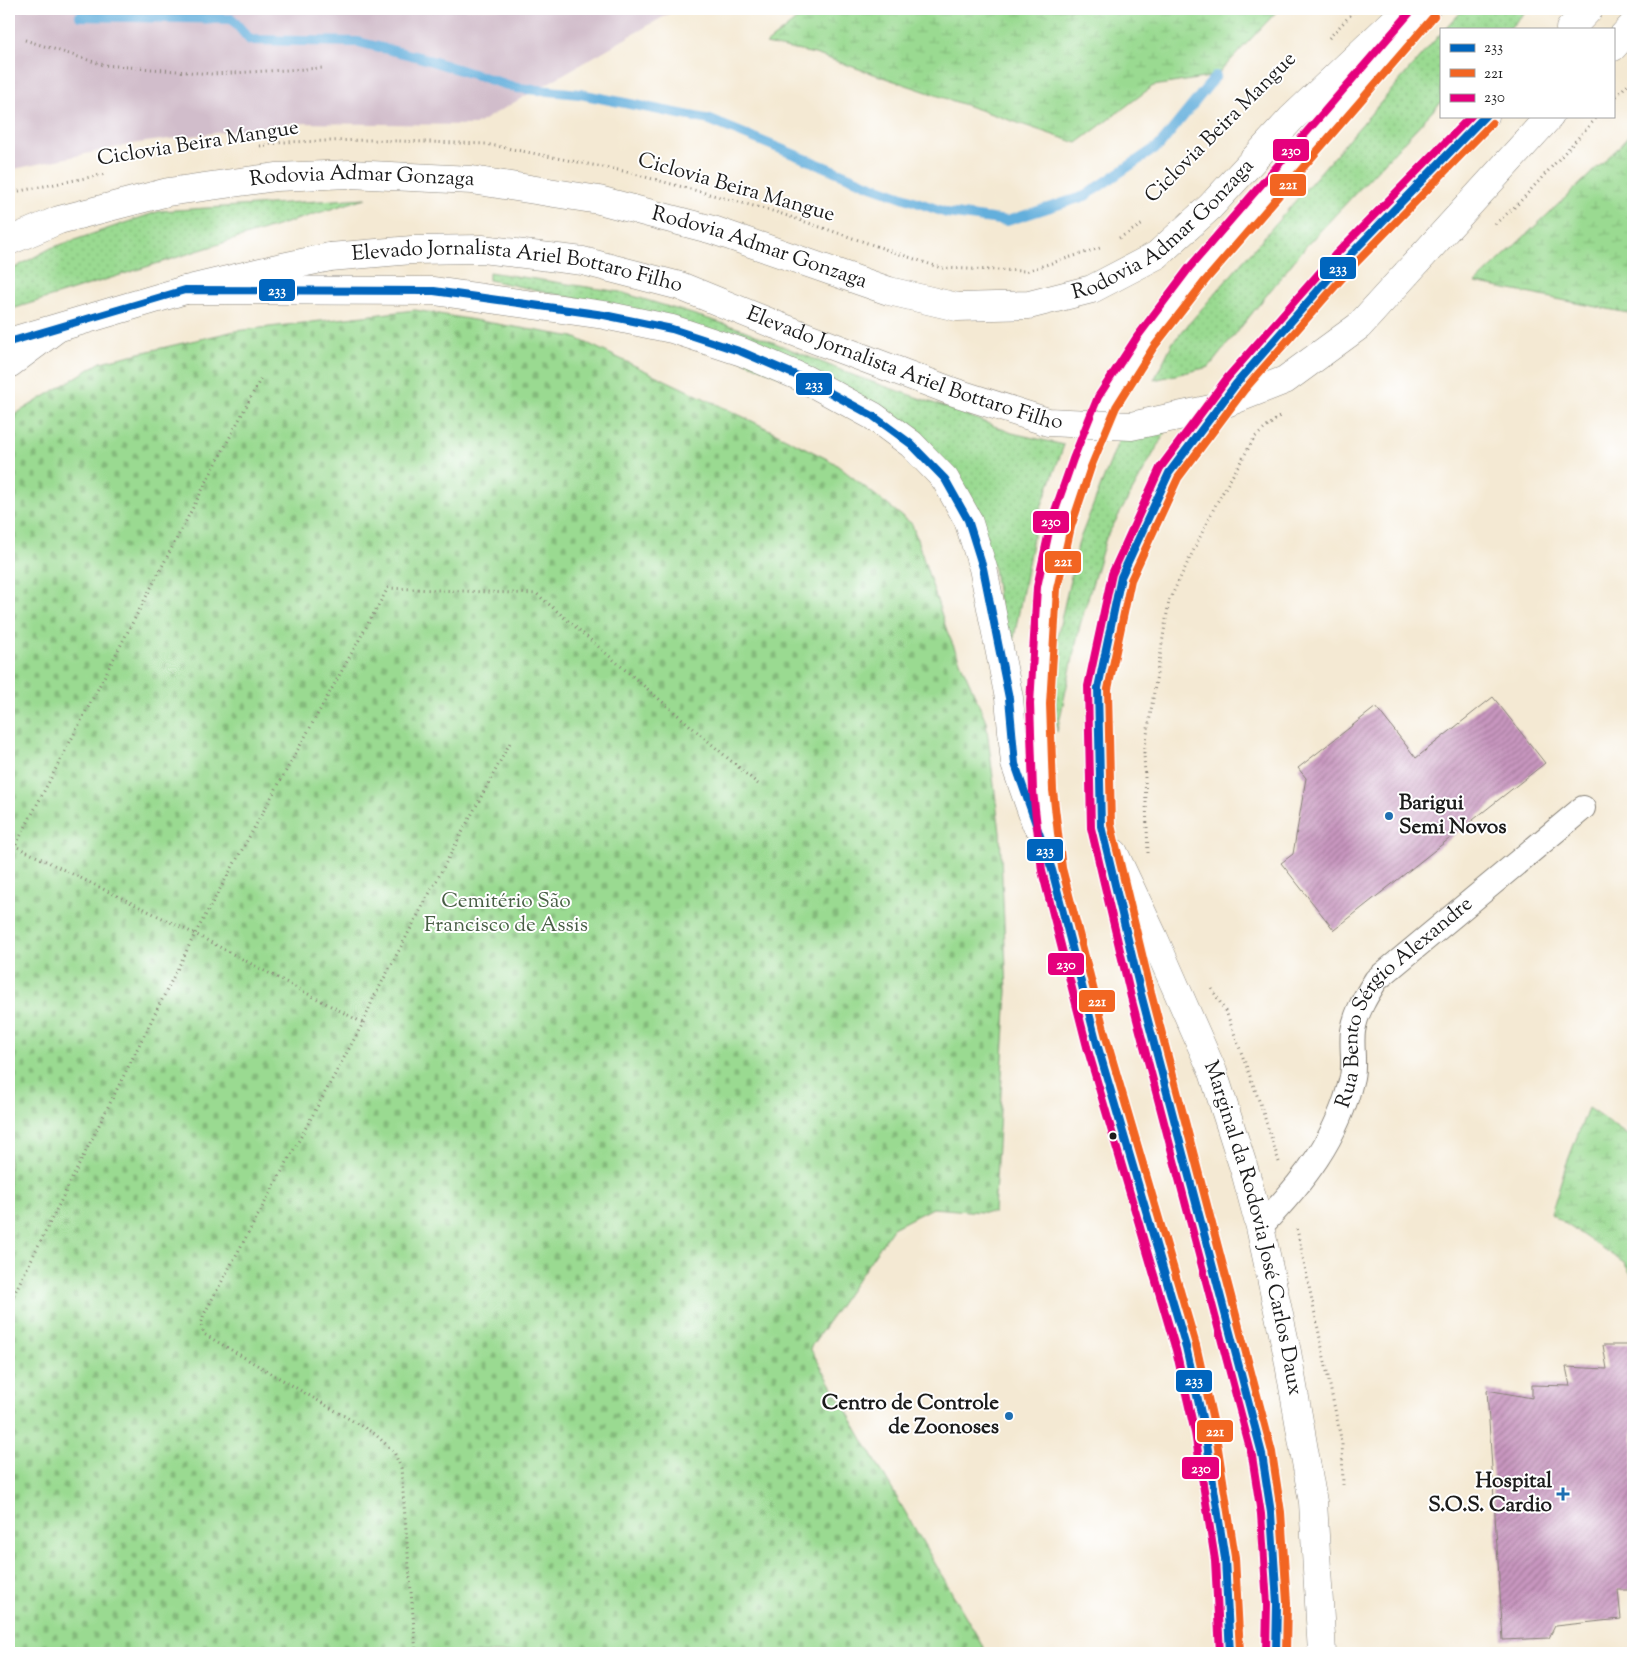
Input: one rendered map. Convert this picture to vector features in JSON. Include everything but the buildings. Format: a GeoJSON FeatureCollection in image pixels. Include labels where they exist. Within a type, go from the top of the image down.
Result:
{"type":"FeatureCollection","features":[{"type":"Feature","properties":{"kind":"main road","name":"Rodovia Admar Gonzaga"},"geometry":{"type":"LineString","coordinates":[[9,241],[59,220],[168,192],[276,177],[350,174],[472,180],[599,200],[722,233],[889,291],[957,307],[1029,305],[1092,288],[1157,254],[1210,207],[1291,119],[1408,9]]}},
{"type":"Feature","properties":{"kind":"main road"},"geometry":{"type":"LineString","coordinates":[[1052,870],[1043,791],[1040,713],[1047,588],[1061,524],[1082,463],[1108,402],[1145,342],[1196,276],[1426,9]]}},
{"type":"Feature","properties":{"kind":"main road"},"geometry":{"type":"LineString","coordinates":[[1571,28],[1589,9]]}},
{"type":"Feature","properties":{"kind":"main road"},"geometry":{"type":"LineString","coordinates":[[1614,46],[1633,25]]}},
{"type":"Feature","properties":{"kind":"main road"},"geometry":{"type":"LineString","coordinates":[[1276,1653],[1277,1604],[1271,1514],[1262,1454],[1141,994],[1101,826],[1098,688],[1122,578],[1169,473],[1236,384],[1344,261],[1483,118]]}},
{"type":"Feature","properties":{"kind":"main road","name":"Elevado Jornalista Ariel Bottaro Filho"},"geometry":{"type":"LineString","coordinates":[[185,290],[330,257],[412,250],[482,249],[583,261],[680,286],[776,325],[954,392],[1048,422],[1131,426],[1211,409],[1285,380],[1359,326],[1548,118]]}},
{"type":"Feature","properties":{"kind":"main road"},"geometry":{"type":"LineString","coordinates":[[9,342],[185,290],[434,291],[604,316],[672,329],[742,352],[804,378],[873,416],[911,444],[945,479],[968,520],[983,568],[1009,698],[1016,764],[1052,870],[1097,1044],[1186,1348],[1205,1431],[1225,1559],[1230,1653]]}},
{"type":"Feature","properties":{"kind":"main road"},"geometry":{"type":"LineString","coordinates":[[9,364],[58,327]]}},
{"type":"Feature","properties":{"kind":"main road","name":"Marginal da Rodovia José Carlos Daux"},"geometry":{"type":"LineString","coordinates":[[1101,826],[1154,938],[1213,1072],[1246,1175],[1260,1227],[1287,1352],[1313,1502],[1322,1653]]}},
{"type":"Feature","properties":{"kind":"street","name":"Rua Bento Sérgio Alexandre"},"geometry":{"type":"LineString","coordinates":[[1260,1227],[1290,1195],[1322,1152],[1344,1106],[1352,1074],[1353,1032],[1359,1008],[1376,980],[1583,808]]}},
{"type":"Feature","properties":{"kind":"path","name":"Ciclovia Beira Mangue"},"geometry":{"type":"LineString","coordinates":[[1324,44],[1356,9]]}},
{"type":"Feature","properties":{"kind":"path"},"geometry":{"type":"LineString","coordinates":[[25,40],[104,64],[212,74],[323,68]]}},
{"type":"Feature","properties":{"kind":"path"},"geometry":{"type":"LineString","coordinates":[[1614,99],[1633,78]]}},
{"type":"Feature","properties":{"kind":"path"},"geometry":{"type":"LineString","coordinates":[[1488,231],[1517,205],[1596,118]]}},
{"type":"Feature","properties":{"kind":"path","name":"Ciclovia Beira Mangue"},"geometry":{"type":"LineString","coordinates":[[256,147],[284,142],[370,140],[486,144],[624,172],[776,212],[941,268],[1026,271],[1103,248]]}},
{"type":"Feature","properties":{"kind":"path","name":"Ciclovia Beira Mangue"},"geometry":{"type":"LineString","coordinates":[[9,193],[116,172]]}},
{"type":"Feature","properties":{"kind":"path","name":"Ciclovia Beira Mangue"},"geometry":{"type":"LineString","coordinates":[[1119,238],[1151,219]]}},
{"type":"Feature","properties":{"kind":"path"},"geometry":{"type":"LineString","coordinates":[[9,858],[262,376]]}},
{"type":"Feature","properties":{"kind":"path"},"geometry":{"type":"LineString","coordinates":[[1148,854],[1144,753],[1169,601],[1216,504],[1256,437],[1285,412]]}},
{"type":"Feature","properties":{"kind":"path"},"geometry":{"type":"LineString","coordinates":[[9,1304],[195,934],[388,588],[537,594],[758,784]]}},
{"type":"Feature","properties":{"kind":"path"},"geometry":{"type":"LineString","coordinates":[[416,1653],[401,1468],[394,1452],[374,1434],[204,1334],[201,1325],[204,1314],[363,1023],[373,999],[511,741]]}},
{"type":"Feature","properties":{"kind":"path"},"geometry":{"type":"LineString","coordinates":[[9,843],[195,934],[363,1023]]}},
{"type":"Feature","properties":{"kind":"path"},"geometry":{"type":"LineString","coordinates":[[1212,989],[1227,1014],[1262,1106],[1290,1195],[1342,1443],[1343,1491]]}},
{"type":"Feature","properties":{"kind":"shaded area"},"geometry":{"type":"Polygon","coordinates":[[[9,9],[677,9],[475,125],[293,123],[138,143],[9,170],[9,9]]]}},
{"type":"Feature","properties":{"kind":"green space"},"geometry":{"type":"Polygon","coordinates":[[[810,9],[1279,9],[1216,76],[1153,86],[1077,143],[815,54],[766,44],[810,9]]]}},
{"type":"Feature","properties":{"kind":"green space"},"geometry":{"type":"Polygon","coordinates":[[[1464,9],[1528,9],[1510,28],[1446,28],[1464,9]]]}},
{"type":"Feature","properties":{"kind":"green space"},"geometry":{"type":"Polygon","coordinates":[[[1440,34],[1440,103],[1306,246],[1209,367],[1154,380],[1173,342],[1440,34]]]}},
{"type":"Feature","properties":{"kind":"green space"},"geometry":{"type":"Polygon","coordinates":[[[1633,131],[1633,314],[1475,283],[1618,148],[1633,131]]]}},
{"type":"Feature","properties":{"kind":"green space"},"geometry":{"type":"Polygon","coordinates":[[[366,198],[9,310],[9,271],[51,248],[160,211],[366,198]]]}},
{"type":"Feature","properties":{"kind":"green space"},"geometry":{"type":"Polygon","coordinates":[[[489,272],[620,292],[741,329],[855,376],[956,411],[1012,433],[1064,445],[1036,521],[1008,670],[994,568],[910,432],[620,308],[489,280],[489,272]]]}},
{"type":"Feature","properties":{"kind":"green space","name":"Cemitério São Francisco de Assis"},"geometry":{"type":"Polygon","coordinates":[[[415,310],[574,337],[752,421],[833,462],[912,524],[947,631],[986,721],[1000,833],[1007,991],[994,1213],[932,1208],[893,1228],[810,1348],[987,1653],[9,1653],[9,418],[101,362],[235,331],[415,310]]]}},
{"type":"Feature","properties":{"kind":"green space"},"geometry":{"type":"Polygon","coordinates":[[[1166,431],[1106,538],[1080,625],[1057,732],[1053,655],[1079,541],[1120,437],[1166,431]]]}},
{"type":"Feature","properties":{"kind":"green space"},"geometry":{"type":"Polygon","coordinates":[[[1588,1108],[1633,1139],[1633,1277],[1624,1263],[1551,1214],[1565,1168],[1588,1108]]]}},
{"type":"Feature","properties":{"kind":"waterway"},"geometry":{"type":"LineString","coordinates":[[80,16],[232,19],[250,40],[358,42],[419,57],[517,88],[580,94],[710,120],[869,185],[947,213],[1007,221],[1085,196],[1160,145],[1216,76]]}},
{"type":"Feature","properties":{"kind":"transit line","name":"230"},"geometry":{"type":"LineString","coordinates":[[1220,1653],[1215,1560],[1195,1433],[1176,1350],[1087,1047],[1042,871],[1033,791],[1030,704],[1037,587],[1051,522],[1073,459],[1098,397],[1137,337],[1189,268],[1413,9]]}},
{"type":"Feature","properties":{"kind":"transit line","name":"221"},"geometry":{"type":"LineString","coordinates":[[1240,1652],[1235,1557],[1215,1429],[1196,1345],[1107,1041],[1062,868],[1053,790],[1050,704],[1057,589],[1071,527],[1091,467],[1116,407],[1153,348],[1205,281],[1434,16]]}},
{"type":"Feature","properties":{"kind":"transit line","name":"230"},"geometry":{"type":"LineString","coordinates":[[1266,1653],[1267,1604],[1261,1514],[1252,1456],[1131,997],[1091,828],[1088,686],[1112,574],[1160,468],[1228,377],[1336,254],[1469,118]]}},
{"type":"Feature","properties":{"kind":"transit line","name":"233"},"geometry":{"type":"LineString","coordinates":[[1276,1653],[1277,1604],[1271,1513],[1262,1454],[1141,994],[1101,826],[1098,688],[1121,577],[1169,473],[1236,384],[1344,261],[1483,118]]}},
{"type":"Feature","properties":{"kind":"transit line","name":"221"},"geometry":{"type":"LineString","coordinates":[[1286,1653],[1287,1603],[1281,1512],[1272,1452],[1151,992],[1111,825],[1108,689],[1131,580],[1178,478],[1244,390],[1351,268],[1492,123]]}},
{"type":"Feature","properties":{"kind":"transit line","name":"233"},"geometry":{"type":"LineString","coordinates":[[9,342],[185,290],[434,291],[604,315],[672,329],[742,352],[805,379],[873,416],[911,444],[945,479],[968,520],[983,568],[1009,698],[1015,764],[1052,870],[1097,1044],[1186,1347],[1205,1431],[1225,1559],[1230,1653]]}},
{"type":"Feature","properties":{"kind":"place","name":"Barigui Semi Novos"},"geometry":{"type":"Point","coordinates":[1389,816]}},
{"type":"Feature","properties":{"kind":"place","name":"Centro de Controle de Zoonoses"},"geometry":{"type":"Point","coordinates":[1009,1416]}},
{"type":"Feature","properties":{"kind":"place","name":"Hospital S.O.S. Cardio"},"geometry":{"type":"Point","coordinates":[1563,1494]}}]}
